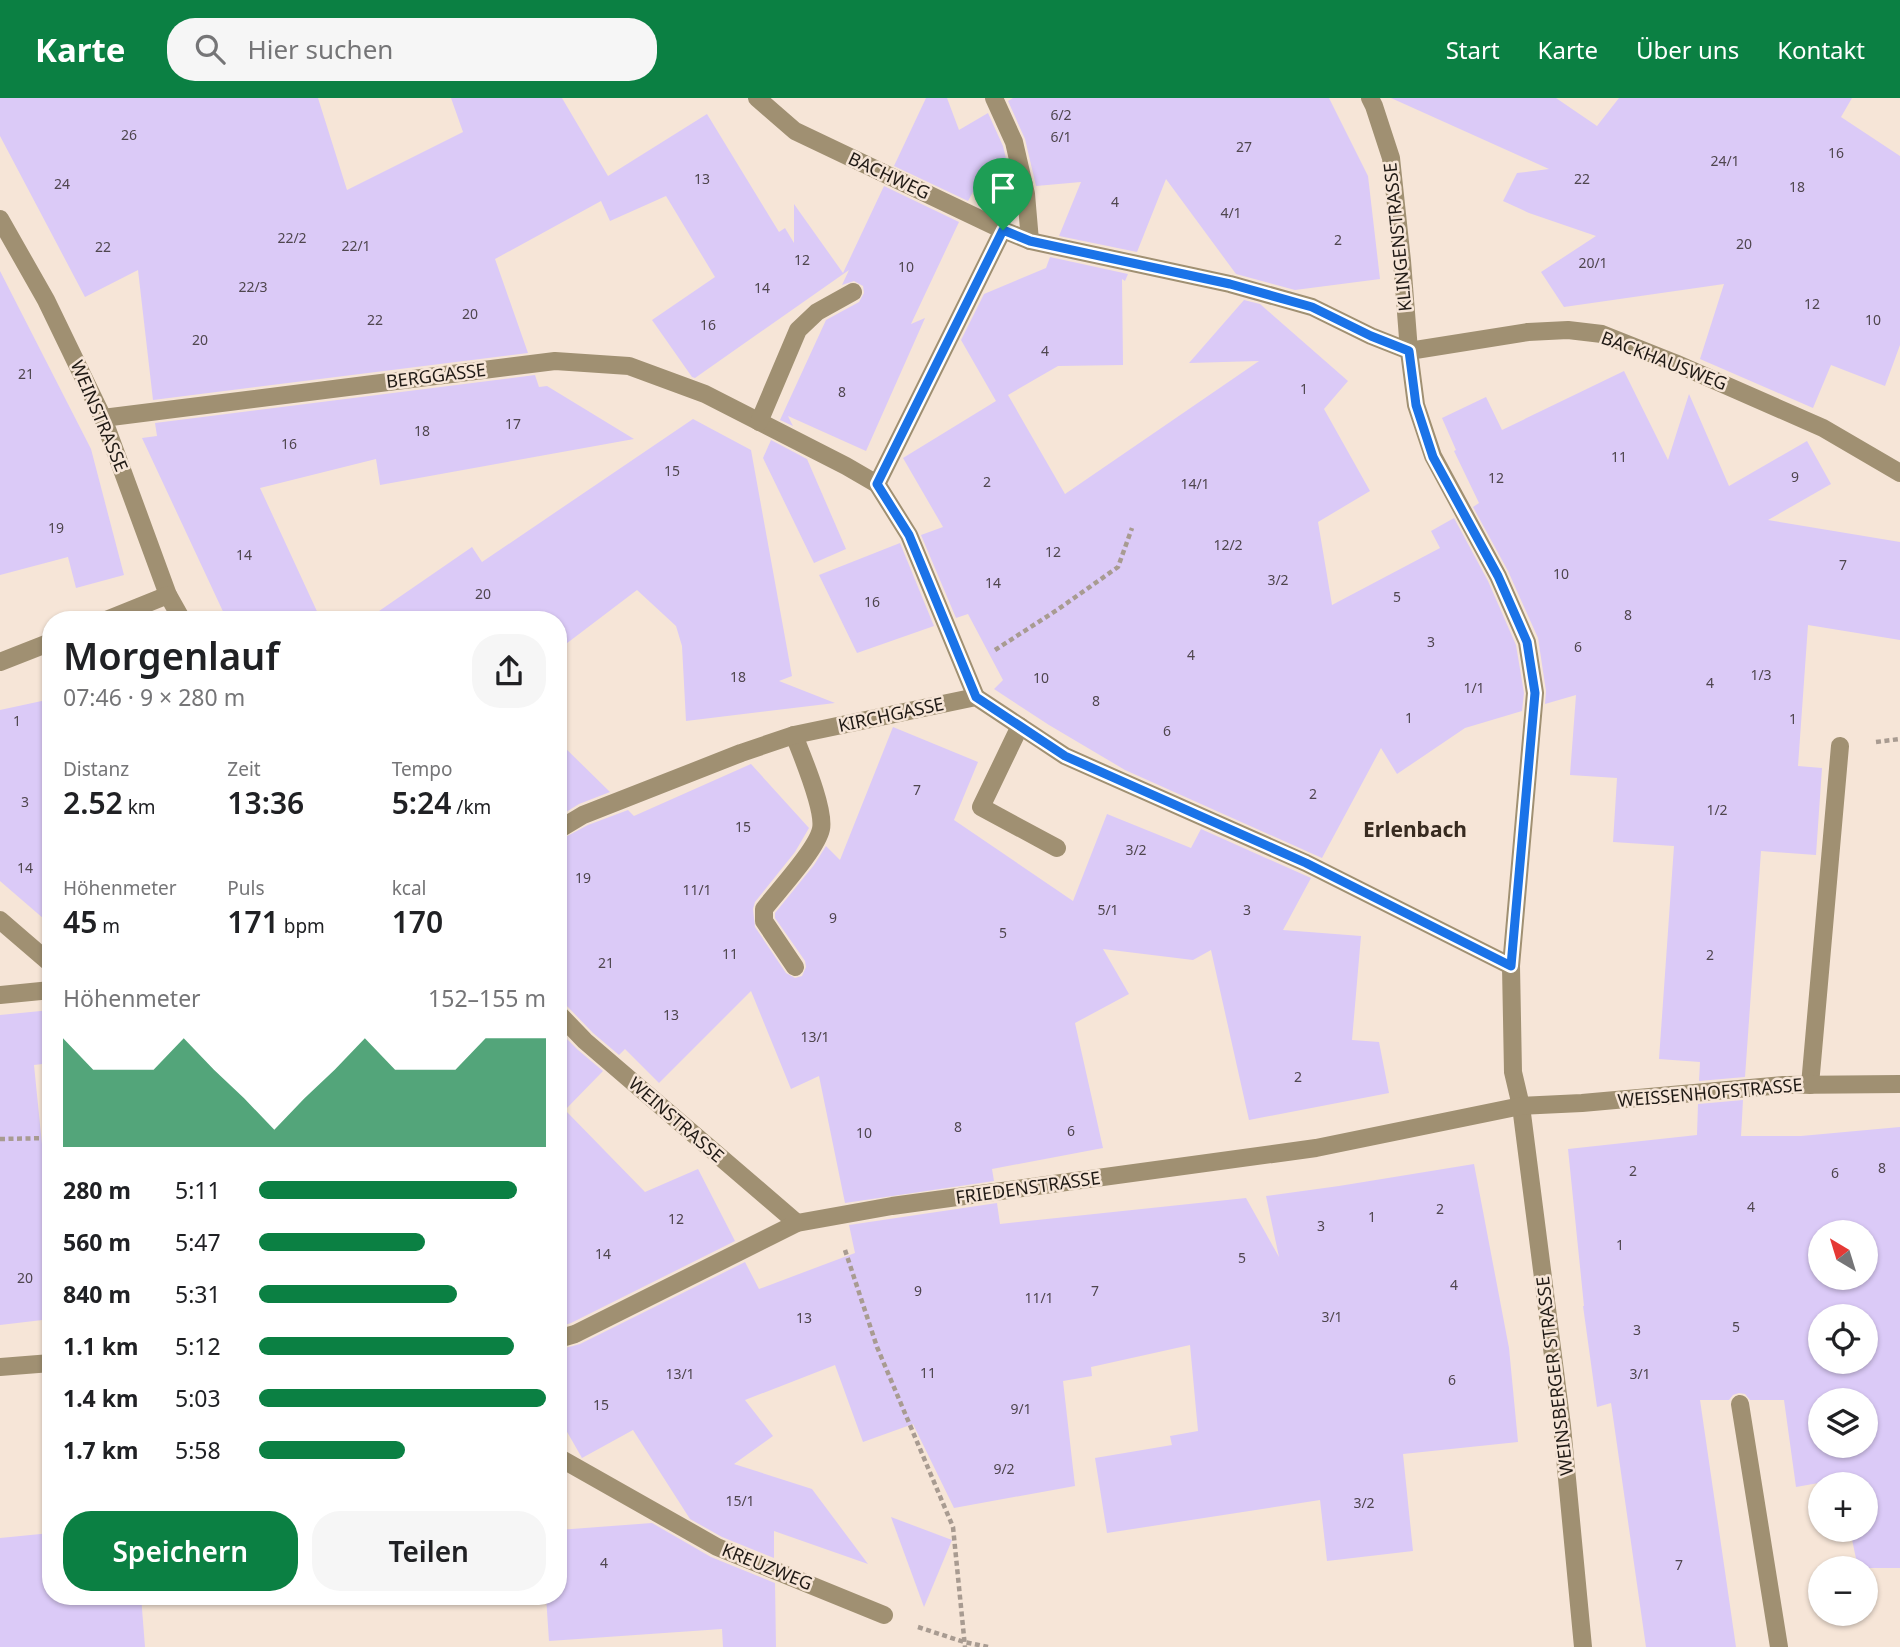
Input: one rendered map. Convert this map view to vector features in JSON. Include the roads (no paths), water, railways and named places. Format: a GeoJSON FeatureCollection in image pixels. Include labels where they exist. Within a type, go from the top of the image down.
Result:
{"type":"FeatureCollection","features":[{"type":"Feature","properties":{"kind":"street","name":"BACHWEG"},"geometry":{"type":"LineString","coordinates":[[757,98],[795,131],[1030,241],[1230,284],[1312,307],[1409,351]]}},
{"type":"Feature","properties":{"kind":"street"},"geometry":{"type":"LineString","coordinates":[[994,98],[1014,142],[1026,194],[1030,241]]}},
{"type":"Feature","properties":{"kind":"street","name":"KLINGENSTRASSE"},"geometry":{"type":"LineString","coordinates":[[1370,98],[1391,158],[1416,405],[1433,457],[1498,576],[1527,642],[1535,693],[1511,966],[1514,1072],[1521,1106]]}},
{"type":"Feature","properties":{"kind":"street","name":"WEINSTRASSE"},"geometry":{"type":"LineString","coordinates":[[0,219],[46,300],[103,418],[168,594],[177,611]]}},
{"type":"Feature","properties":{"kind":"street"},"geometry":{"type":"LineString","coordinates":[[877,484],[1003,230]]}},
{"type":"Feature","properties":{"kind":"street"},"geometry":{"type":"LineString","coordinates":[[759,422],[798,330],[817,312],[853,292]]}},
{"type":"Feature","properties":{"kind":"street","name":"BACKHAUSWEG"},"geometry":{"type":"LineString","coordinates":[[1409,351],[1528,332],[1567,330],[1602,334],[1824,428],[1900,473]]}},
{"type":"Feature","properties":{"kind":"street","name":"BERGGASSE"},"geometry":{"type":"LineString","coordinates":[[103,418],[555,361],[629,366],[705,394],[877,484],[909,535],[976,697]]}},
{"type":"Feature","properties":{"kind":"street"},"geometry":{"type":"LineString","coordinates":[[127,611],[168,594]]}},
{"type":"Feature","properties":{"kind":"street"},"geometry":{"type":"LineString","coordinates":[[0,662],[42,646]]}},
{"type":"Feature","properties":{"kind":"street"},"geometry":{"type":"LineString","coordinates":[[976,697],[1065,756],[1306,863],[1511,966]]}},
{"type":"Feature","properties":{"kind":"street","name":"KIRCHGASSE"},"geometry":{"type":"LineString","coordinates":[[567,825],[583,815],[794,735],[976,697]]}},
{"type":"Feature","properties":{"kind":"street"},"geometry":{"type":"LineString","coordinates":[[1020,726],[981,807],[1057,848]]}},
{"type":"Feature","properties":{"kind":"street"},"geometry":{"type":"LineString","coordinates":[[794,735],[821,813],[821,830],[813,847],[764,909],[764,921],[795,967]]}},
{"type":"Feature","properties":{"kind":"street"},"geometry":{"type":"LineString","coordinates":[[1810,1085],[1840,746]]}},
{"type":"Feature","properties":{"kind":"street"},"geometry":{"type":"LineString","coordinates":[[0,919],[42,956]]}},
{"type":"Feature","properties":{"kind":"street"},"geometry":{"type":"LineString","coordinates":[[0,995],[42,991]]}},
{"type":"Feature","properties":{"kind":"street","name":"WEINSTRASSE"},"geometry":{"type":"LineString","coordinates":[[567,1023],[584,1041],[797,1223]]}},
{"type":"Feature","properties":{"kind":"street","name":"WEISSENHOFSTRASSE"},"geometry":{"type":"LineString","coordinates":[[1521,1106],[1582,1104],[1783,1085],[1900,1084]]}},
{"type":"Feature","properties":{"kind":"street","name":"FRIEDENSTRASSE"},"geometry":{"type":"LineString","coordinates":[[567,1336],[797,1223],[904,1204],[1316,1148],[1521,1106]]}},
{"type":"Feature","properties":{"kind":"street","name":"WEINSBERGER STRASSE"},"geometry":{"type":"LineString","coordinates":[[1521,1106],[1562,1426],[1583,1647]]}},
{"type":"Feature","properties":{"kind":"street"},"geometry":{"type":"LineString","coordinates":[[0,1367],[42,1364]]}},
{"type":"Feature","properties":{"kind":"street"},"geometry":{"type":"LineString","coordinates":[[1740,1404],[1779,1647]]}},
{"type":"Feature","properties":{"kind":"street","name":"KREUZWEG"},"geometry":{"type":"LineString","coordinates":[[567,1462],[718,1547],[884,1615]]}},
{"type":"Feature","properties":{"kind":"district","name":"Erlenbach"},"geometry":{"type":"Point","coordinates":[1415,830]}}]}
